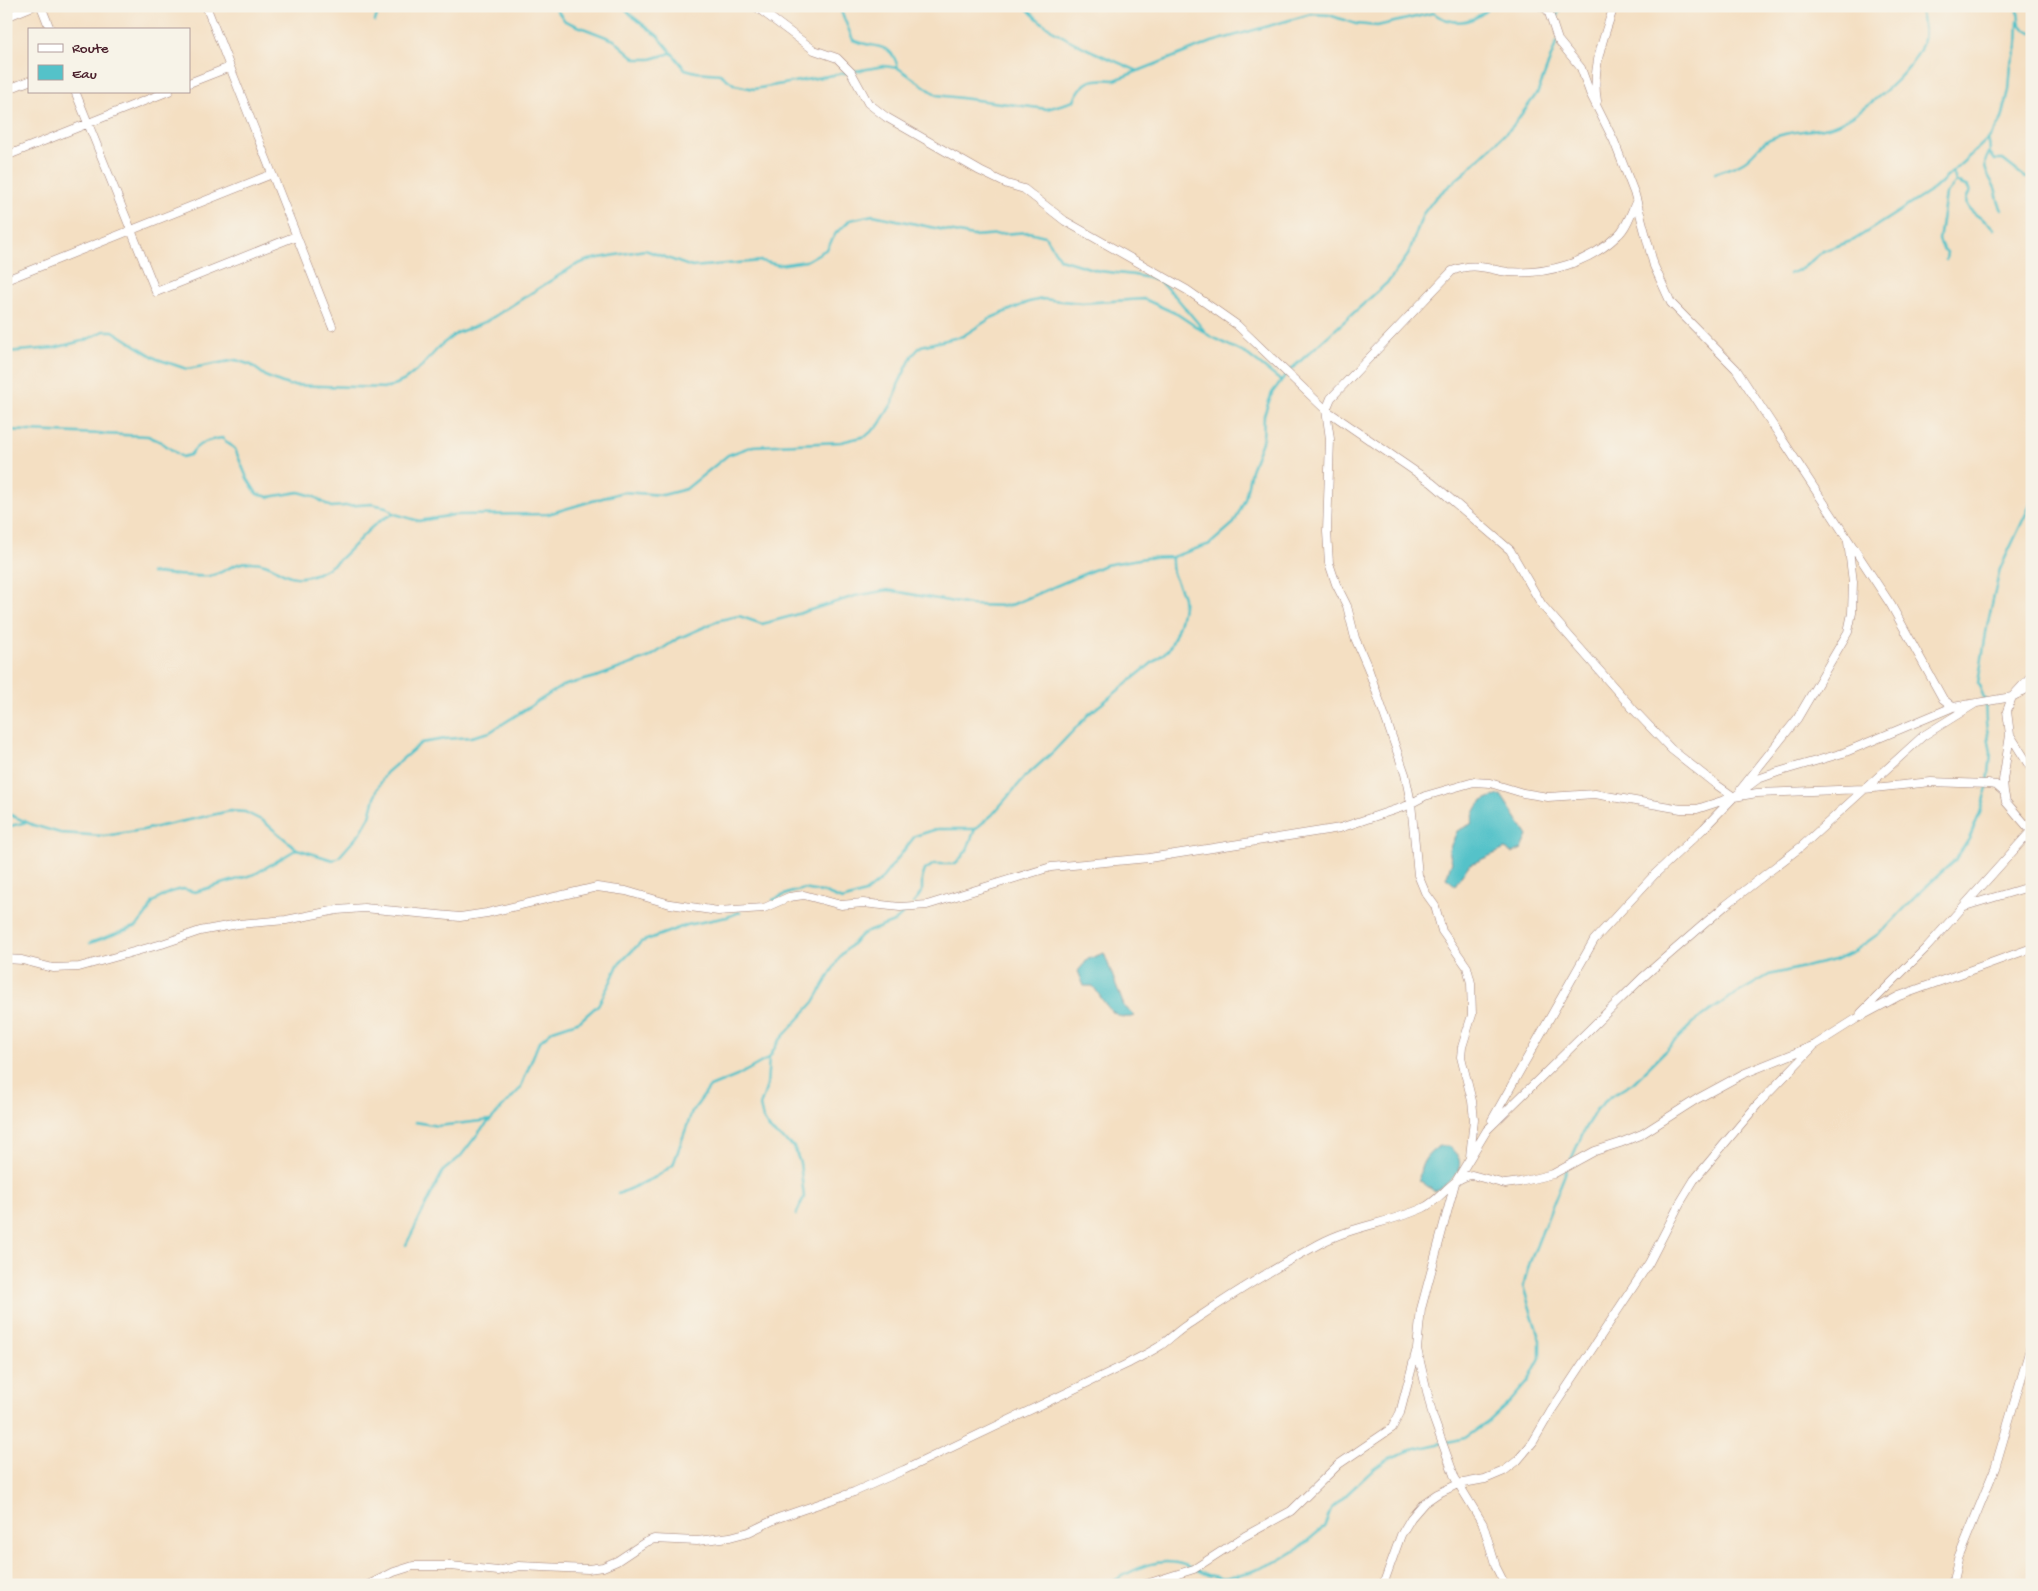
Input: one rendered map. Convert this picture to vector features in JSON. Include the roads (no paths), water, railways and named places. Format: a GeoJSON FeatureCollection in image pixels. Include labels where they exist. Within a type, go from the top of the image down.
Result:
{"type":"FeatureCollection","features":[{"type":"Feature","properties":{"kind":"street"},"geometry":{"type":"LineString","coordinates":[[6,17],[33,6]]}},
{"type":"Feature","properties":{"kind":"street"},"geometry":{"type":"LineString","coordinates":[[41,6],[50,28]]}},
{"type":"Feature","properties":{"kind":"street"},"geometry":{"type":"LineString","coordinates":[[206,6],[332,326]]}},
{"type":"Feature","properties":{"kind":"street"},"geometry":{"type":"LineString","coordinates":[[755,6],[814,50],[837,58],[851,72],[868,102],[886,117],[1006,184],[1024,189],[1065,221],[1180,285],[1237,325],[1326,410],[1432,483],[1510,550],[1542,605],[1632,709],[1671,749],[1734,797]]}},
{"type":"Feature","properties":{"kind":"street"},"geometry":{"type":"LineString","coordinates":[[1541,6],[1548,10],[1558,40],[1581,68],[1590,93],[1614,141],[1636,202],[1654,266],[1671,302],[1736,370],[1890,605],[1943,699],[1953,707]]}},
{"type":"Feature","properties":{"kind":"street"},"geometry":{"type":"LineString","coordinates":[[1599,110],[1594,85],[1600,48],[1614,6]]}},
{"type":"Feature","properties":{"kind":"street"},"geometry":{"type":"LineString","coordinates":[[190,83],[230,67]]}},
{"type":"Feature","properties":{"kind":"street"},"geometry":{"type":"LineString","coordinates":[[6,90],[28,81]]}},
{"type":"Feature","properties":{"kind":"street"},"geometry":{"type":"LineString","coordinates":[[75,92],[156,292],[296,236]]}},
{"type":"Feature","properties":{"kind":"street"},"geometry":{"type":"LineString","coordinates":[[6,156],[167,92]]}},
{"type":"Feature","properties":{"kind":"street"},"geometry":{"type":"LineString","coordinates":[[6,280],[272,174]]}},
{"type":"Feature","properties":{"kind":"street"},"geometry":{"type":"LineString","coordinates":[[1470,1157],[1474,1118],[1472,1101],[1461,1057],[1462,1047],[1472,1015],[1471,983],[1467,967],[1442,931],[1435,906],[1424,892],[1418,875],[1412,803],[1405,774],[1368,668],[1355,638],[1348,606],[1336,584],[1329,563],[1330,439],[1326,410],[1331,398],[1354,372],[1452,271],[1464,266],[1476,265],[1508,272],[1529,273],[1547,271],[1568,265],[1597,250],[1618,235],[1636,202]]}},
{"type":"Feature","properties":{"kind":"street"},"geometry":{"type":"LineString","coordinates":[[1143,1585],[1194,1569],[1245,1536],[1291,1511],[1339,1464],[1392,1428],[1400,1413],[1417,1349],[1421,1308],[1444,1217],[1457,1180],[1594,940],[1655,874],[1734,797],[1797,719],[1848,632],[1852,614],[1853,582],[1848,540]]}},
{"type":"Feature","properties":{"kind":"street"},"geometry":{"type":"LineString","coordinates":[[1856,1019],[1926,948],[2032,831],[2006,802],[2003,780],[2010,735],[2007,711],[2012,697],[2032,675]]}},
{"type":"Feature","properties":{"kind":"street"},"geometry":{"type":"LineString","coordinates":[[1734,797],[1758,779],[1843,753],[1953,707],[2012,697],[2032,686]]}},
{"type":"Feature","properties":{"kind":"street"},"geometry":{"type":"LineString","coordinates":[[1487,1130],[1642,978],[1726,905],[1802,846],[1923,736],[1976,702]]}},
{"type":"Feature","properties":{"kind":"street"},"geometry":{"type":"LineString","coordinates":[[2010,735],[2032,770]]}},
{"type":"Feature","properties":{"kind":"street"},"geometry":{"type":"LineString","coordinates":[[6,959],[22,960],[53,968],[79,967],[162,944],[200,931],[238,924],[286,920],[337,910],[364,908],[460,917],[487,913],[598,887],[626,891],[670,904],[718,911],[764,908],[789,897],[804,895],[841,905],[863,903],[900,907],[927,906],[1051,867],[1149,858],[1340,828],[1412,803],[1426,796],[1474,782],[1490,783],[1523,793],[1548,797],[1595,794],[1681,810],[1696,809],[1734,797],[1757,793],[1864,789],[1931,782],[1996,785],[2004,792]]}},
{"type":"Feature","properties":{"kind":"street"},"geometry":{"type":"LineString","coordinates":[[1964,907],[2032,886]]}},
{"type":"Feature","properties":{"kind":"street"},"geometry":{"type":"LineString","coordinates":[[368,1585],[394,1572],[413,1566],[451,1566],[498,1571],[519,1566],[588,1569],[603,1567],[654,1539],[697,1541],[730,1537],[854,1492],[1127,1364],[1160,1346],[1191,1322],[1321,1243],[1360,1227],[1424,1208],[1435,1201],[1457,1180],[1472,1175],[1505,1184],[1553,1174],[1595,1151],[1642,1134],[1697,1099],[1744,1074],[1816,1045],[1856,1019],[1899,996],[2032,948]]}},
{"type":"Feature","properties":{"kind":"street"},"geometry":{"type":"LineString","coordinates":[[1383,1585],[1402,1535],[1411,1518],[1430,1498],[1458,1484],[1485,1479],[1504,1471],[1517,1461],[1533,1442],[1551,1410],[1577,1375],[1649,1263],[1694,1180],[1757,1105],[1816,1045]]}},
{"type":"Feature","properties":{"kind":"street"},"geometry":{"type":"LineString","coordinates":[[1952,1585],[1958,1559],[1995,1468],[2008,1417],[2032,1342]]}},
{"type":"Feature","properties":{"kind":"street"},"geometry":{"type":"LineString","coordinates":[[1417,1349],[1433,1418],[1458,1484],[1483,1524],[1496,1567],[1504,1582],[1495,1585]]}},
{"type":"Feature","properties":{"kind":"water"},"geometry":{"type":"Polygon","coordinates":[[[1501,795],[1528,836],[1522,849],[1512,853],[1505,849],[1469,865],[1455,885],[1446,878],[1452,862],[1449,850],[1457,831],[1471,824],[1480,803],[1501,795]]]}},
{"type":"Feature","properties":{"kind":"water"},"geometry":{"type":"Polygon","coordinates":[[[1104,953],[1124,1006],[1135,1016],[1127,1017],[1115,1014],[1105,1004],[1093,986],[1084,986],[1078,971],[1088,959],[1104,953]]]}},
{"type":"Feature","properties":{"kind":"water"},"geometry":{"type":"Polygon","coordinates":[[[1439,1146],[1448,1146],[1457,1155],[1459,1166],[1454,1177],[1434,1191],[1419,1180],[1424,1160],[1439,1146]]]}},
{"type":"Feature","properties":{"kind":"waterway"},"geometry":{"type":"LineString","coordinates":[[375,21],[382,6]]}},
{"type":"Feature","properties":{"kind":"waterway"},"geometry":{"type":"LineString","coordinates":[[554,6],[565,21],[614,40],[636,59],[651,59],[671,53]]}},
{"type":"Feature","properties":{"kind":"waterway"},"geometry":{"type":"LineString","coordinates":[[623,6],[632,16],[658,36],[685,69],[720,74],[735,85],[754,89],[884,66],[898,68],[937,95],[1047,109],[1074,101],[1081,88],[1095,80],[1115,80],[1212,42],[1311,14],[1329,15],[1356,24],[1377,26],[1433,13],[1448,20],[1463,22],[1477,17],[1491,6]]}},
{"type":"Feature","properties":{"kind":"waterway"},"geometry":{"type":"LineString","coordinates":[[839,6],[853,40],[887,49],[895,59],[898,68]]}},
{"type":"Feature","properties":{"kind":"waterway"},"geometry":{"type":"LineString","coordinates":[[1025,6],[1035,17],[1062,36],[1093,52],[1138,71]]}},
{"type":"Feature","properties":{"kind":"waterway"},"geometry":{"type":"LineString","coordinates":[[1556,23],[1555,19],[1562,6]]}},
{"type":"Feature","properties":{"kind":"waterway"},"geometry":{"type":"LineString","coordinates":[[1715,173],[1743,162],[1772,138],[1840,123],[1868,105],[1896,81],[1917,55],[1922,44],[1924,29],[1919,6]]}},
{"type":"Feature","properties":{"kind":"waterway"},"geometry":{"type":"LineString","coordinates":[[2018,6],[2021,26],[2032,33]]}},
{"type":"Feature","properties":{"kind":"waterway"},"geometry":{"type":"LineString","coordinates":[[1789,274],[1803,268],[1823,251],[1854,240],[1934,189],[1990,137],[2002,119],[2009,90],[2011,64],[2017,47],[2018,21]]}},
{"type":"Feature","properties":{"kind":"waterway"},"geometry":{"type":"LineString","coordinates":[[6,813],[33,825],[60,833],[104,836],[143,830],[230,811],[245,812],[263,821],[297,849],[333,860],[339,857],[361,832],[370,816],[377,790],[386,773],[421,743],[471,737],[490,732],[562,686],[599,676],[650,657],[677,639],[720,620],[739,616],[762,624],[855,596],[888,590],[970,605],[1009,606],[1105,565],[1145,558],[1172,557],[1210,544],[1234,523],[1245,499],[1251,470],[1263,439],[1264,415],[1272,393],[1287,373],[1389,281],[1408,255],[1423,214],[1435,198],[1512,127],[1538,92],[1557,41]]}},
{"type":"Feature","properties":{"kind":"waterway"},"geometry":{"type":"LineString","coordinates":[[1988,139],[1990,152],[1985,169],[1995,188],[2002,210]]}},
{"type":"Feature","properties":{"kind":"waterway"},"geometry":{"type":"LineString","coordinates":[[1990,153],[1995,160],[2003,160],[2026,178]]}},
{"type":"Feature","properties":{"kind":"waterway"},"geometry":{"type":"LineString","coordinates":[[1946,260],[1947,252],[1943,249],[1939,240],[1946,194],[1956,182],[1953,171]]}},
{"type":"Feature","properties":{"kind":"waterway"},"geometry":{"type":"LineString","coordinates":[[1956,182],[1968,187],[1970,192],[1967,204],[1973,213],[1994,229]]}},
{"type":"Feature","properties":{"kind":"waterway"},"geometry":{"type":"LineString","coordinates":[[6,352],[54,348],[86,340],[104,331],[113,331],[157,359],[187,369],[236,360],[251,365],[267,377],[288,385],[388,388],[405,380],[421,367],[441,345],[457,333],[487,321],[574,266],[588,260],[645,250],[692,267],[761,261],[779,265],[806,261],[827,249],[836,233],[850,220],[873,215],[973,236],[1029,232],[1045,236],[1060,259],[1099,271],[1158,280],[1176,297],[1208,335],[1248,355],[1281,381]]}},
{"type":"Feature","properties":{"kind":"waterway"},"geometry":{"type":"LineString","coordinates":[[6,430],[148,436],[161,442],[182,457],[190,455],[203,443],[222,438],[235,449],[247,478],[257,494],[269,497],[299,492],[313,496],[331,507],[372,504],[386,507],[395,514],[419,521],[453,515],[548,514],[623,492],[663,495],[686,489],[728,455],[753,446],[841,442],[866,436],[879,425],[893,402],[898,385],[912,356],[921,346],[963,336],[991,318],[1029,302],[1042,299],[1082,303],[1144,299],[1177,314],[1204,332]]}},
{"type":"Feature","properties":{"kind":"waterway"},"geometry":{"type":"LineString","coordinates":[[1570,1162],[1585,1128],[1596,1110],[1611,1096],[1633,1083],[1694,1022],[1729,998],[1769,975],[1835,960],[1856,950],[1885,929],[1917,895],[1956,859],[1969,839],[1980,813],[1988,784],[1991,753],[1986,723],[1985,700],[1978,683],[1987,627],[2000,569],[2032,501]]}},
{"type":"Feature","properties":{"kind":"waterway"},"geometry":{"type":"LineString","coordinates":[[151,573],[209,576],[240,563],[252,562],[261,563],[290,576],[308,576],[320,572],[340,559],[375,525],[384,518],[394,514]]}},
{"type":"Feature","properties":{"kind":"waterway"},"geometry":{"type":"LineString","coordinates":[[773,900],[804,889],[825,893],[842,900],[865,893],[880,881],[915,836],[937,829],[975,829],[992,815],[1025,777],[1054,751],[1089,714],[1168,650],[1177,630],[1183,607],[1182,594],[1173,573],[1172,557]]}},
{"type":"Feature","properties":{"kind":"waterway"},"geometry":{"type":"LineString","coordinates":[[6,827],[27,822]]}},
{"type":"Feature","properties":{"kind":"waterway"},"geometry":{"type":"LineString","coordinates":[[914,903],[922,891],[922,879],[925,870],[934,864],[956,864],[967,850],[975,829]]}},
{"type":"Feature","properties":{"kind":"waterway"},"geometry":{"type":"LineString","coordinates":[[90,943],[137,926],[153,902],[170,892],[183,889],[195,892],[255,874],[297,849]]}},
{"type":"Feature","properties":{"kind":"waterway"},"geometry":{"type":"LineString","coordinates":[[618,1194],[656,1177],[673,1165],[692,1112],[710,1087],[737,1076],[769,1058],[778,1042],[814,1002],[841,955],[862,934],[894,922],[908,909]]}},
{"type":"Feature","properties":{"kind":"waterway"},"geometry":{"type":"LineString","coordinates":[[406,1245],[443,1171],[460,1157],[480,1131],[520,1089],[539,1042],[553,1030],[580,1021],[598,1005],[618,965],[641,942],[687,925],[727,917],[740,912]]}},
{"type":"Feature","properties":{"kind":"waterway"},"geometry":{"type":"LineString","coordinates":[[769,1058],[767,1086],[760,1106],[763,1119],[771,1131],[794,1147],[800,1163],[804,1197],[796,1215]]}},
{"type":"Feature","properties":{"kind":"waterway"},"geometry":{"type":"LineString","coordinates":[[415,1122],[438,1126],[490,1120]]}},
{"type":"Feature","properties":{"kind":"waterway"},"geometry":{"type":"LineString","coordinates":[[1197,1570],[1208,1575],[1224,1578],[1250,1572],[1278,1561],[1298,1549],[1324,1527],[1331,1509],[1375,1468],[1390,1458],[1411,1450],[1465,1438],[1488,1422],[1510,1402],[1528,1381],[1540,1358],[1540,1340],[1523,1286],[1530,1262],[1567,1169]]}},
{"type":"Feature","properties":{"kind":"waterway"},"geometry":{"type":"LineString","coordinates":[[1107,1585],[1127,1573],[1148,1565],[1169,1562],[1192,1568]]}},
{"type":"Feature","properties":{"kind":"waterway"},"geometry":{"type":"LineString","coordinates":[[1237,1585],[1238,1575]]}},
{"type":"Feature","properties":{"kind":"waterway"},"geometry":{"type":"LineString","coordinates":[[395,1585],[405,1581],[416,1580],[437,1585]]}},
{"type":"Feature","properties":{"kind":"waterway"},"geometry":{"type":"LineString","coordinates":[[212,1585],[237,1582],[246,1585]]}},
{"type":"Feature","properties":{"kind":"waterway"},"geometry":{"type":"LineString","coordinates":[[720,1585],[725,1585]]}}]}
